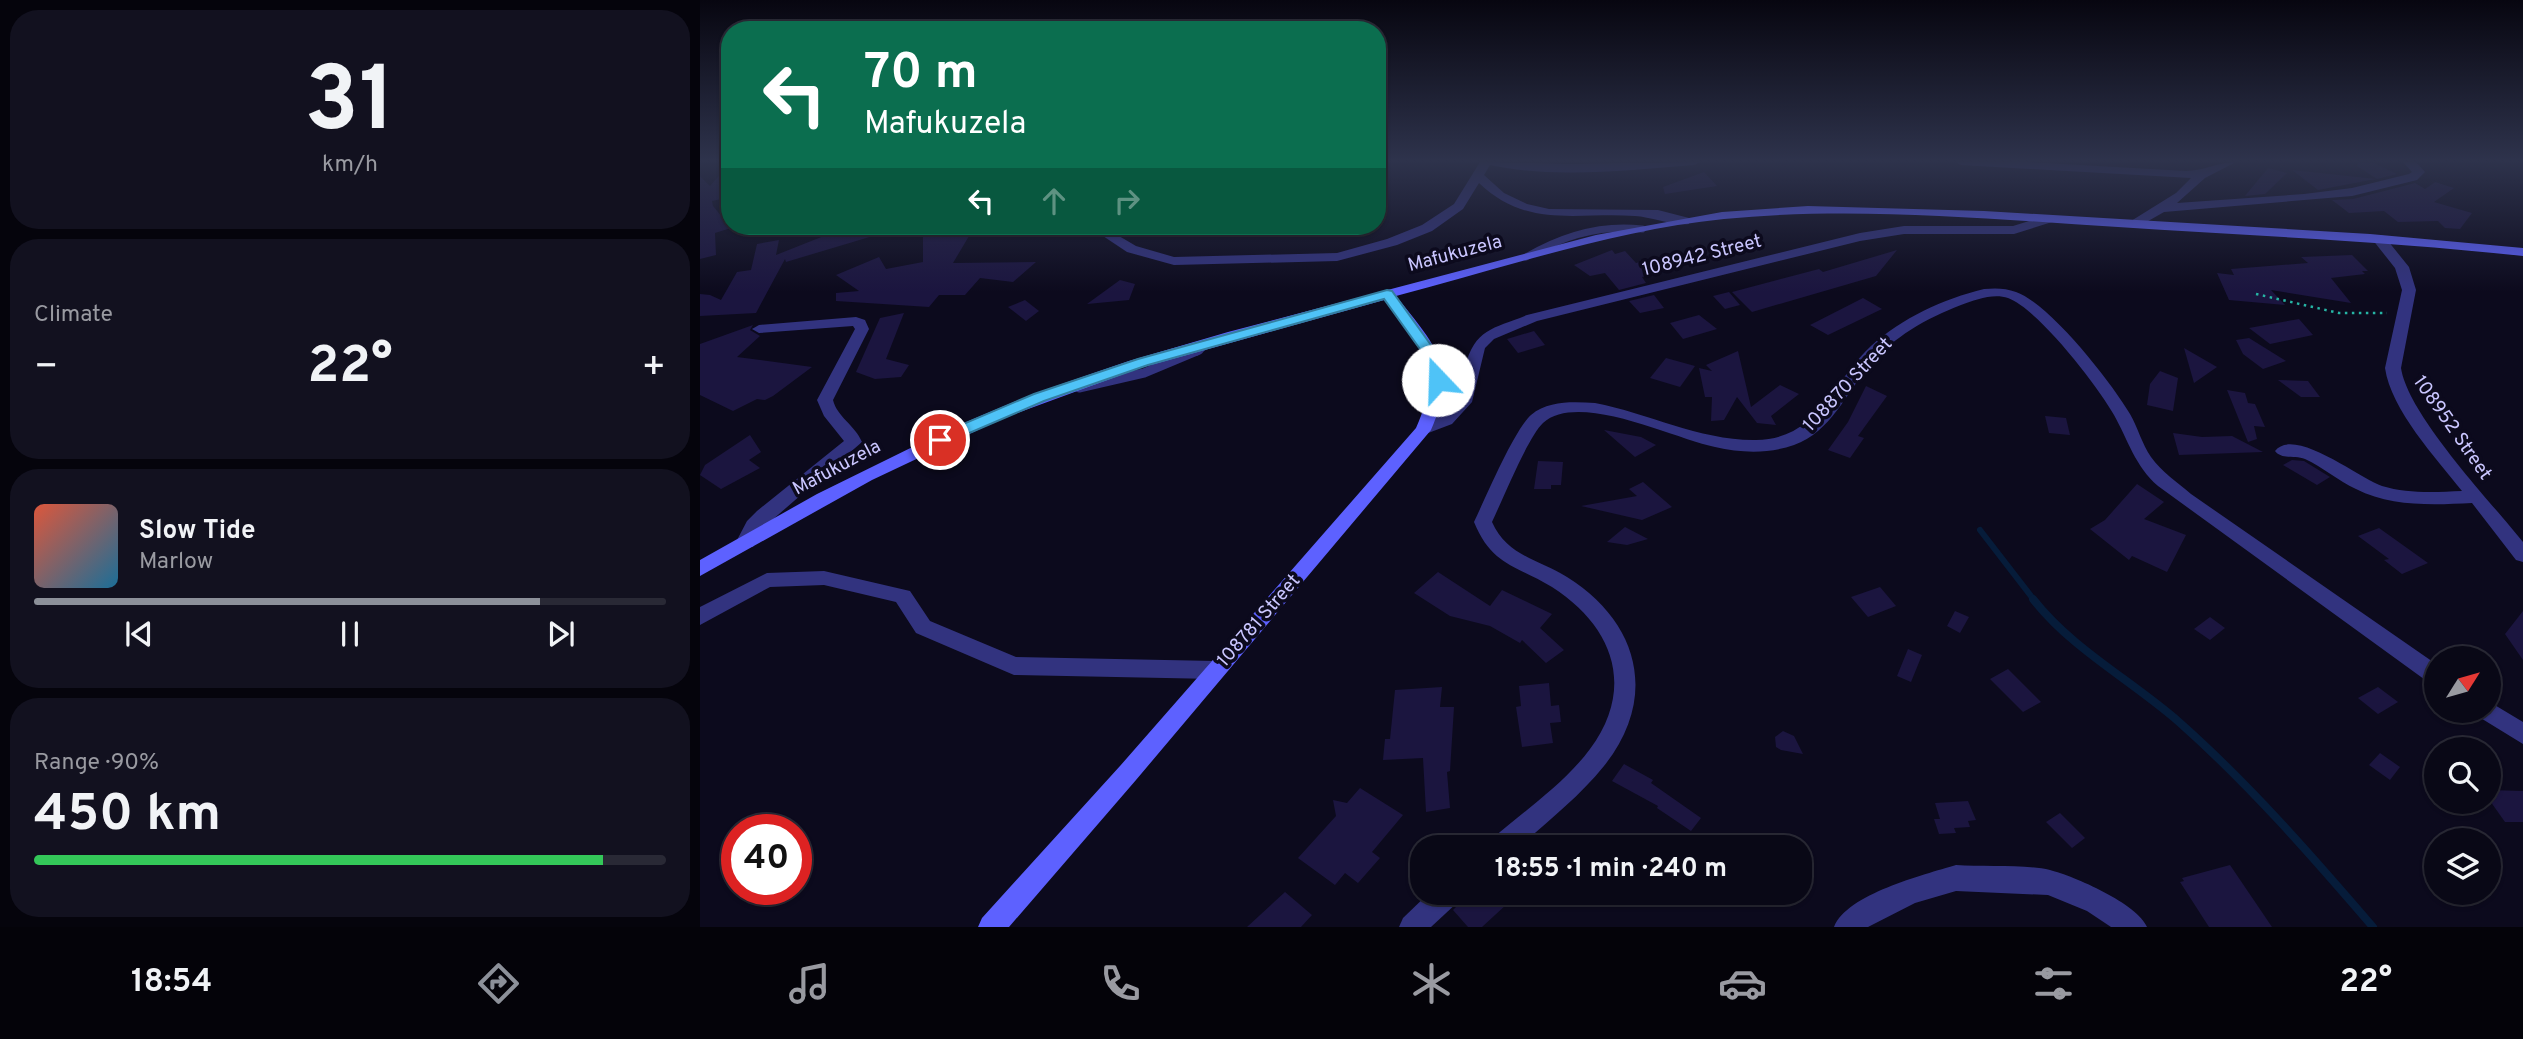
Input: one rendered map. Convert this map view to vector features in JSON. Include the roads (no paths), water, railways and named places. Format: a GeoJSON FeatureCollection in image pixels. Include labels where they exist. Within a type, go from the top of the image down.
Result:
{"type":"FeatureCollection","features":[{"type":"Feature","properties":{"kind":"main road","name":"Mafukuzela"},"geometry":{"type":"LineString","coordinates":[[700,569],[746,541],[923,447],[1064,388],[1209,343],[1524,257],[1684,221],[1762,212],[1829,209],[2379,239],[2523,252]]}},
{"type":"Feature","properties":{"kind":"main road","name":"108781 Street"},"geometry":{"type":"LineString","coordinates":[[991,927],[1423,430],[1436,401],[1438,370],[1418,334],[1387,294]]}},
{"type":"Feature","properties":{"kind":"street"},"geometry":{"type":"LineString","coordinates":[[1108,235],[1137,253],[1174,261],[1337,257],[1392,242],[1427,228],[1459,205]]}},
{"type":"Feature","properties":{"kind":"street"},"geometry":{"type":"LineString","coordinates":[[1520,205],[1531,211],[1652,213],[1669,215],[1684,221]]}},
{"type":"Feature","properties":{"kind":"street"},"geometry":{"type":"LineString","coordinates":[[2136,224],[2166,205]]}},
{"type":"Feature","properties":{"kind":"street"},"geometry":{"type":"LineString","coordinates":[[2162,208],[2195,205]]}},
{"type":"Feature","properties":{"kind":"street","name":"108942 Street"},"geometry":{"type":"LineString","coordinates":[[1423,430],[1446,420],[1466,398],[1478,346],[1489,335],[1532,318],[1860,237],[1904,230],[2014,230],[2048,219]]}},
{"type":"Feature","properties":{"kind":"street","name":"108952 Street"},"geometry":{"type":"LineString","coordinates":[[2379,239],[2406,275],[2409,290],[2393,368],[2395,382],[2422,428],[2523,555]]}},
{"type":"Feature","properties":{"kind":"street","name":"108870 Street"},"geometry":{"type":"LineString","coordinates":[[1515,835],[1578,779],[1598,756],[1613,733],[1624,696],[1626,668],[1619,639],[1592,604],[1558,581],[1505,557],[1489,540],[1483,523],[1535,421],[1555,409],[1571,406],[1595,408],[1705,440],[1737,445],[1765,445],[1789,441],[1805,434],[1864,361],[1884,342],[1938,309],[1981,293],[2007,293],[2027,302],[2062,339],[2120,411],[2140,454],[2160,478],[2424,667]]}},
{"type":"Feature","properties":{"kind":"street"},"geometry":{"type":"LineString","coordinates":[[746,541],[754,526],[764,516],[853,442],[849,431],[828,412],[825,400],[862,329],[856,321],[759,329]]}},
{"type":"Feature","properties":{"kind":"street"},"geometry":{"type":"LineString","coordinates":[[2284,451],[2301,450],[2356,482],[2385,494],[2437,499],[2475,497]]}},
{"type":"Feature","properties":{"kind":"street"},"geometry":{"type":"LineString","coordinates":[[700,617],[767,580],[824,578],[903,596],[923,627],[1014,666],[1215,670]]}},
{"type":"Feature","properties":{"kind":"street"},"geometry":{"type":"LineString","coordinates":[[2501,719],[2523,734]]}},
{"type":"Feature","properties":{"kind":"street"},"geometry":{"type":"LineString","coordinates":[[1847,927],[1863,914],[1912,891],[1956,878],[2049,882],[2096,901],[2134,927]]}},
{"type":"Feature","properties":{"kind":"street"},"geometry":{"type":"LineString","coordinates":[[1412,927],[1436,905]]}},
{"type":"Feature","properties":{"kind":"waterway"},"geometry":{"type":"LineString","coordinates":[[1980,530],[2034,600]]}},
{"type":"Feature","properties":{"kind":"waterway"},"geometry":{"type":"LineString","coordinates":[[2033,599],[2084,649],[2161,707],[2230,770],[2373,927]]}}]}
